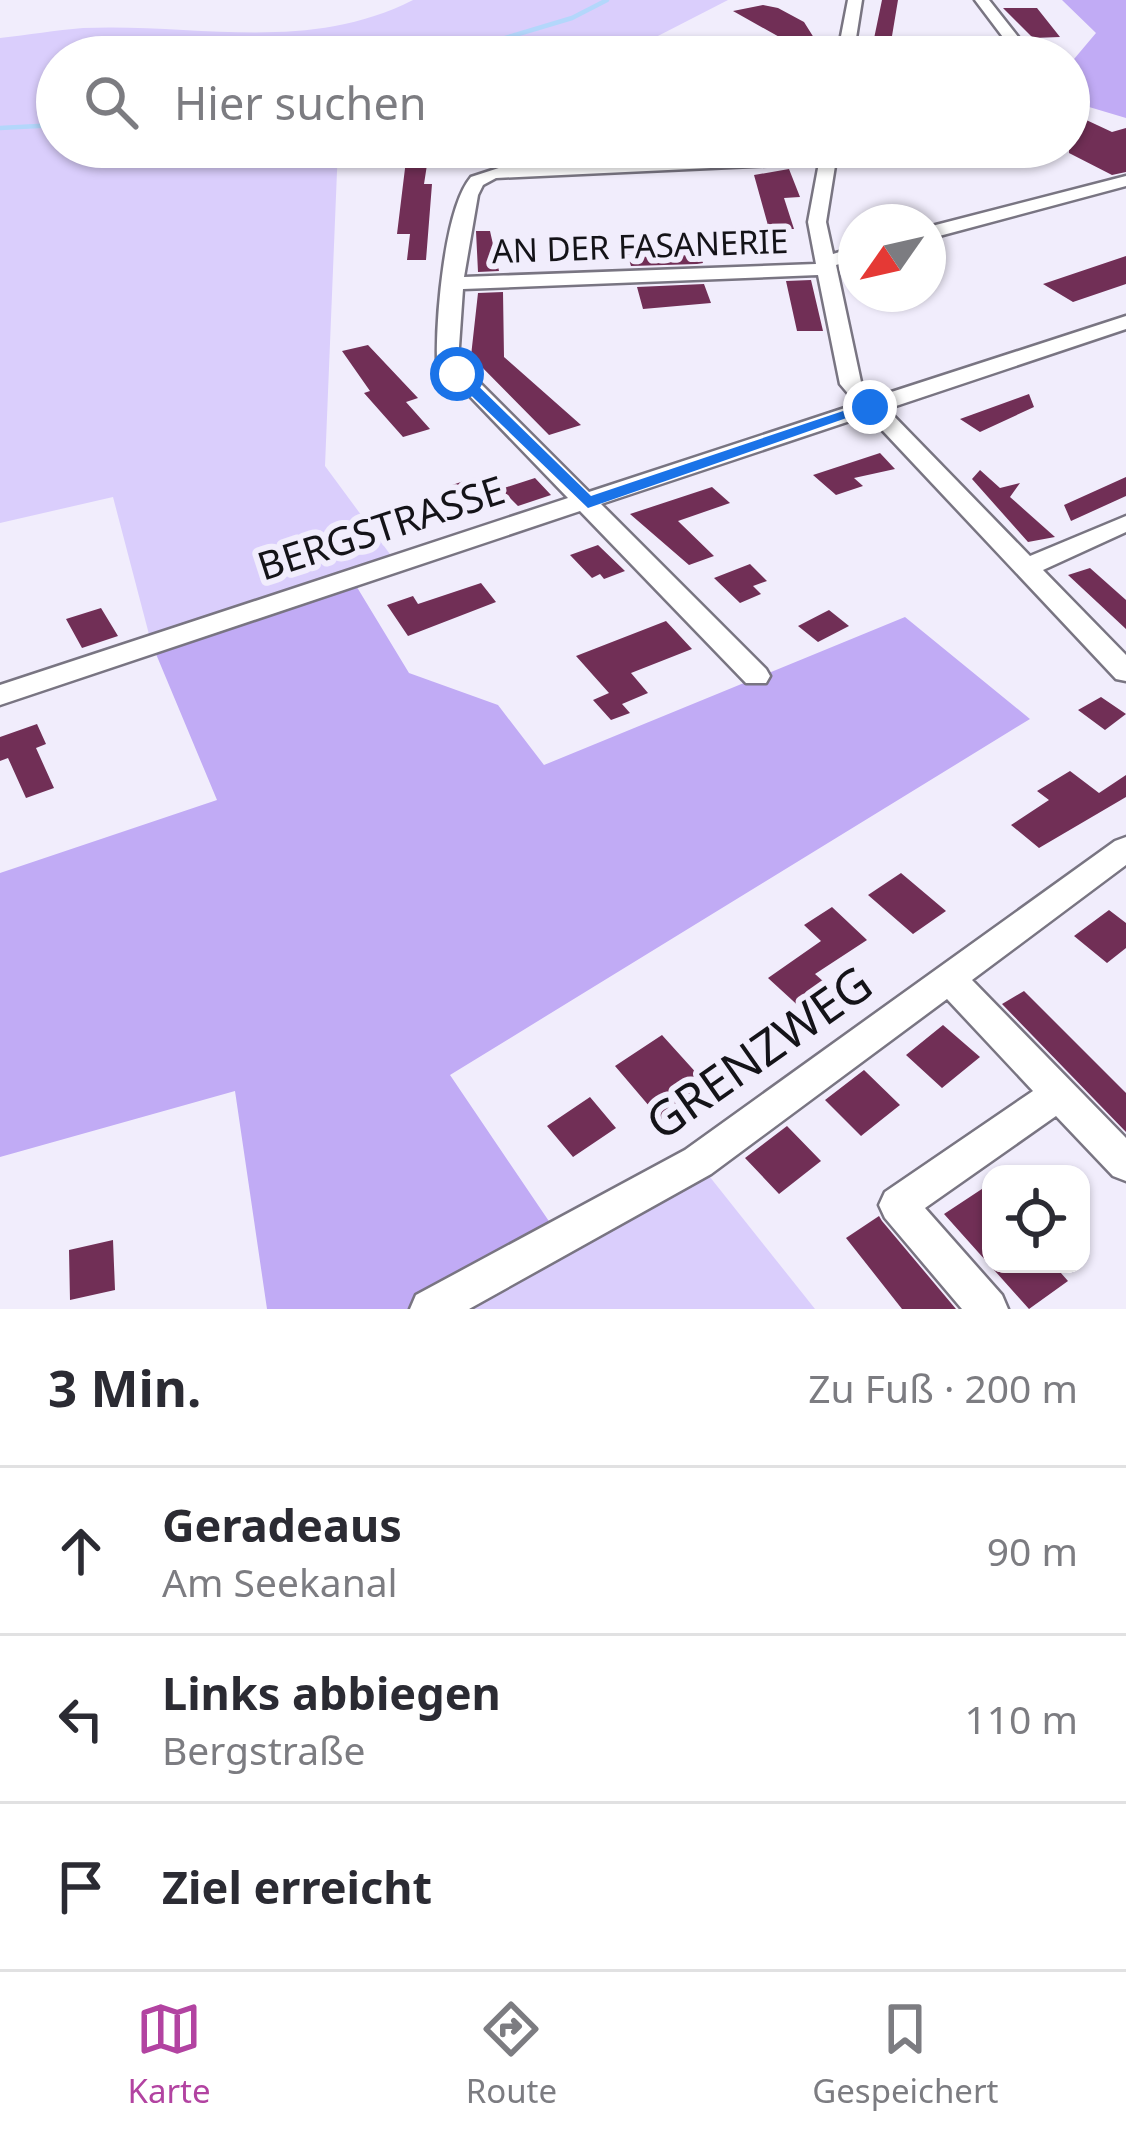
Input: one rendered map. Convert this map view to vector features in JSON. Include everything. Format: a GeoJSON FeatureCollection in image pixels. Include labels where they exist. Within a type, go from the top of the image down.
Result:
{"type":"FeatureCollection","features":[{"type":"Feature","properties":{"kind":"street"},"geometry":{"type":"LineString","coordinates":[[849,36],[855,0]]}},
{"type":"Feature","properties":{"kind":"street"},"geometry":{"type":"LineString","coordinates":[[982,0],[1010,36]]}},
{"type":"Feature","properties":{"kind":"street"},"geometry":{"type":"LineString","coordinates":[[540,168],[508,170],[478,179],[466,201],[457,238],[448,362],[756,676]]}},
{"type":"Feature","properties":{"kind":"street"},"geometry":{"type":"LineString","coordinates":[[827,168],[817,222],[851,384],[1126,672]]}},
{"type":"Feature","properties":{"kind":"street"},"geometry":{"type":"LineString","coordinates":[[946,228],[1126,181]]}},
{"type":"Feature","properties":{"kind":"street","name":"AN DER FASANERIE"},"geometry":{"type":"LineString","coordinates":[[457,283],[825,266],[838,261]]}},
{"type":"Feature","properties":{"kind":"street","name":"BERGSTRASSE"},"geometry":{"type":"LineString","coordinates":[[0,695],[1126,322]]}},
{"type":"Feature","properties":{"kind":"street"},"geometry":{"type":"LineString","coordinates":[[1027,567],[1126,523]]}},
{"type":"Feature","properties":{"kind":"street","name":"GRENZWEG"},"geometry":{"type":"LineString","coordinates":[[430,1309],[698,1162],[1126,849]]}},
{"type":"Feature","properties":{"kind":"street"},"geometry":{"type":"LineString","coordinates":[[951,981],[1126,1164]]}},
{"type":"Feature","properties":{"kind":"street"},"geometry":{"type":"LineString","coordinates":[[988,1309],[898,1205],[1059,1094]]}},
{"type":"Feature","properties":{"kind":"shaded area"},"geometry":{"type":"Polygon","coordinates":[[[413,0],[728,0],[658,36],[36,36],[36,168],[337,168],[325,466],[398,565],[151,642],[113,497],[0,523],[0,38],[83,28],[292,31],[373,17],[413,0]]]}},
{"type":"Feature","properties":{"kind":"shaded area"},"geometry":{"type":"Polygon","coordinates":[[[1062,0],[1126,0],[1126,118],[1090,107],[1090,40],[1096,33],[1062,0]]]}},
{"type":"Feature","properties":{"kind":"shaded area"},"geometry":{"type":"Polygon","coordinates":[[[352,579],[409,673],[498,705],[544,765],[905,617],[1030,719],[450,1075],[561,1239],[430,1309],[267,1309],[235,1091],[0,1157],[0,873],[217,800],[151,642],[352,579]]]}},
{"type":"Feature","properties":{"kind":"shaded area"},"geometry":{"type":"Polygon","coordinates":[[[698,1162],[815,1309],[430,1309],[698,1162]]]}},
{"type":"Feature","properties":{"kind":"building"},"geometry":{"type":"Polygon","coordinates":[[[882,0],[898,0],[892,36],[875,36],[882,0]]]}},
{"type":"Feature","properties":{"kind":"building"},"geometry":{"type":"Polygon","coordinates":[[[763,5],[778,8],[804,22],[813,36],[778,36],[733,11],[763,5]]]}},
{"type":"Feature","properties":{"kind":"building"},"geometry":{"type":"Polygon","coordinates":[[[1003,8],[1037,8],[1059,36],[1031,36],[1003,8]]]}},
{"type":"Feature","properties":{"kind":"building"},"geometry":{"type":"Polygon","coordinates":[[[1090,122],[1112,132],[1126,128],[1126,172],[1112,175],[1090,164],[1090,122]]]}},
{"type":"Feature","properties":{"kind":"building"},"geometry":{"type":"Polygon","coordinates":[[[405,168],[426,168],[424,184],[432,184],[426,260],[407,260],[410,234],[397,234],[405,168]]]}},
{"type":"Feature","properties":{"kind":"building"},"geometry":{"type":"Polygon","coordinates":[[[789,169],[800,197],[784,198],[794,229],[769,229],[754,175],[789,169]]]}},
{"type":"Feature","properties":{"kind":"building"},"geometry":{"type":"Polygon","coordinates":[[[476,231],[490,231],[499,271],[478,272],[476,231]]]}},
{"type":"Feature","properties":{"kind":"building"},"geometry":{"type":"Polygon","coordinates":[[[697,244],[703,263],[697,264],[631,266],[625,247],[697,244]]]}},
{"type":"Feature","properties":{"kind":"building"},"geometry":{"type":"Polygon","coordinates":[[[1126,256],[1126,284],[1073,302],[1043,284],[1126,256]]]}},
{"type":"Feature","properties":{"kind":"building"},"geometry":{"type":"Polygon","coordinates":[[[811,280],[823,331],[797,331],[786,281],[811,280]]]}},
{"type":"Feature","properties":{"kind":"building"},"geometry":{"type":"Polygon","coordinates":[[[704,284],[711,303],[643,309],[637,287],[704,284]]]}},
{"type":"Feature","properties":{"kind":"building"},"geometry":{"type":"Polygon","coordinates":[[[503,292],[504,357],[581,425],[549,435],[471,356],[478,293],[503,292]]]}},
{"type":"Feature","properties":{"kind":"building"},"geometry":{"type":"Polygon","coordinates":[[[368,345],[418,398],[406,402],[430,429],[403,437],[364,393],[370,391],[342,351],[368,345]]]}},
{"type":"Feature","properties":{"kind":"building"},"geometry":{"type":"Polygon","coordinates":[[[1029,394],[1034,407],[980,432],[960,419],[1029,394]]]}},
{"type":"Feature","properties":{"kind":"building"},"geometry":{"type":"Polygon","coordinates":[[[880,453],[895,469],[854,478],[863,486],[836,495],[813,475],[880,453]]]}},
{"type":"Feature","properties":{"kind":"building"},"geometry":{"type":"Polygon","coordinates":[[[980,470],[1000,488],[1020,483],[1010,497],[1055,537],[1028,542],[972,479],[980,470]]]}},
{"type":"Feature","properties":{"kind":"building"},"geometry":{"type":"Polygon","coordinates":[[[1126,477],[1126,496],[1071,521],[1064,505],[1126,477]]]}},
{"type":"Feature","properties":{"kind":"building"},"geometry":{"type":"Polygon","coordinates":[[[535,478],[551,495],[518,506],[501,489],[535,478]]]}},
{"type":"Feature","properties":{"kind":"building"},"geometry":{"type":"Polygon","coordinates":[[[470,479],[489,500],[462,509],[443,488],[470,479]]]}},
{"type":"Feature","properties":{"kind":"building"},"geometry":{"type":"Polygon","coordinates":[[[712,487],[730,503],[678,521],[714,556],[689,565],[630,514],[712,487]]]}},
{"type":"Feature","properties":{"kind":"building"},"geometry":{"type":"Polygon","coordinates":[[[598,545],[625,571],[592,578],[570,555],[598,545]]]}},
{"type":"Feature","properties":{"kind":"building"},"geometry":{"type":"Polygon","coordinates":[[[750,564],[767,581],[753,586],[761,594],[740,603],[714,578],[750,564]]]}},
{"type":"Feature","properties":{"kind":"building"},"geometry":{"type":"Polygon","coordinates":[[[1090,568],[1126,600],[1126,629],[1068,575],[1090,568]]]}},
{"type":"Feature","properties":{"kind":"building"},"geometry":{"type":"Polygon","coordinates":[[[481,583],[496,602],[408,636],[387,605],[413,596],[418,604],[481,583]]]}},
{"type":"Feature","properties":{"kind":"building"},"geometry":{"type":"Polygon","coordinates":[[[101,608],[118,636],[82,648],[66,619],[101,608]]]}},
{"type":"Feature","properties":{"kind":"building"},"geometry":{"type":"Polygon","coordinates":[[[829,610],[849,626],[818,642],[798,626],[829,610]]]}},
{"type":"Feature","properties":{"kind":"building"},"geometry":{"type":"Polygon","coordinates":[[[666,621],[692,649],[631,673],[648,693],[622,704],[630,713],[611,720],[593,700],[609,693],[576,656],[666,621]]]}},
{"type":"Feature","properties":{"kind":"building"},"geometry":{"type":"Polygon","coordinates":[[[1101,697],[1126,714],[1105,730],[1078,710],[1101,697]]]}},
{"type":"Feature","properties":{"kind":"building"},"geometry":{"type":"Polygon","coordinates":[[[37,724],[46,744],[36,748],[54,788],[26,798],[8,758],[0,761],[0,737],[37,724]]]}},
{"type":"Feature","properties":{"kind":"building"},"geometry":{"type":"Polygon","coordinates":[[[1070,771],[1099,793],[1126,775],[1126,797],[1039,848],[1011,825],[1049,800],[1037,791],[1070,771]]]}},
{"type":"Feature","properties":{"kind":"building"},"geometry":{"type":"Polygon","coordinates":[[[901,873],[946,911],[913,934],[868,895],[901,873]]]}},
{"type":"Feature","properties":{"kind":"building"},"geometry":{"type":"Polygon","coordinates":[[[832,907],[867,940],[815,974],[833,990],[804,1011],[768,978],[821,941],[804,925],[832,907]]]}},
{"type":"Feature","properties":{"kind":"building"},"geometry":{"type":"Polygon","coordinates":[[[1109,910],[1126,923],[1126,948],[1107,963],[1074,936],[1109,910]]]}},
{"type":"Feature","properties":{"kind":"building"},"geometry":{"type":"Polygon","coordinates":[[[1024,991],[1126,1093],[1126,1132],[1002,1004],[1024,991]]]}},
{"type":"Feature","properties":{"kind":"building"},"geometry":{"type":"Polygon","coordinates":[[[943,1025],[980,1057],[942,1088],[906,1055],[943,1025]]]}},
{"type":"Feature","properties":{"kind":"building"},"geometry":{"type":"Polygon","coordinates":[[[662,1035],[709,1087],[661,1120],[615,1066],[662,1035]]]}},
{"type":"Feature","properties":{"kind":"building"},"geometry":{"type":"Polygon","coordinates":[[[864,1070],[900,1105],[861,1136],[825,1100],[864,1070]]]}},
{"type":"Feature","properties":{"kind":"building"},"geometry":{"type":"Polygon","coordinates":[[[590,1097],[616,1128],[573,1157],[547,1126],[590,1097]]]}},
{"type":"Feature","properties":{"kind":"building"},"geometry":{"type":"Polygon","coordinates":[[[787,1126],[821,1161],[779,1194],[745,1158],[787,1126]]]}},
{"type":"Feature","properties":{"kind":"building"},"geometry":{"type":"Polygon","coordinates":[[[982,1189],[982,1256],[944,1214],[982,1189]]]}},
{"type":"Feature","properties":{"kind":"building"},"geometry":{"type":"Polygon","coordinates":[[[879,1216],[956,1309],[902,1309],[846,1238],[879,1216]]]}},
{"type":"Feature","properties":{"kind":"building"},"geometry":{"type":"Polygon","coordinates":[[[113,1240],[115,1290],[70,1300],[69,1250],[113,1240]]]}},
{"type":"Feature","properties":{"kind":"building"},"geometry":{"type":"Polygon","coordinates":[[[997,1273],[1061,1273],[1068,1281],[1029,1309],[997,1273]]]}},
{"type":"Feature","properties":{"kind":"waterway"},"geometry":{"type":"LineString","coordinates":[[512,36],[572,18],[607,0]]}},
{"type":"Feature","properties":{"kind":"waterway"},"geometry":{"type":"LineString","coordinates":[[0,128],[36,126]]}},
{"type":"Feature","properties":{"kind":"route"},"geometry":{"type":"LineString","coordinates":[[457,374],[588,503],[870,407]]}}]}
